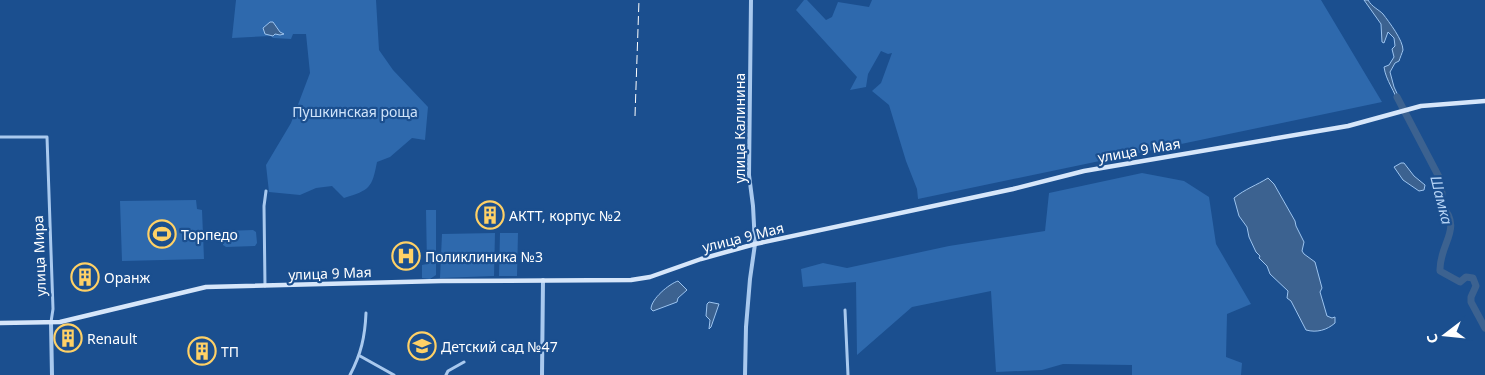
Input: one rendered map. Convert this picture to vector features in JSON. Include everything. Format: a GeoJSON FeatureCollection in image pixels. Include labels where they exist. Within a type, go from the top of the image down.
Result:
{"type":"FeatureCollection","features":[{"type":"Feature","properties":{"kind":"main road","name":"улица 9 Мая"},"geometry":{"type":"LineString","coordinates":[[0,323],[51,323],[79,318],[201,287],[543,280],[620,281],[641,279],[701,259],[755,244],[1013,189],[1084,171],[1348,126],[1408,109],[1437,104],[1485,101]]}},
{"type":"Feature","properties":{"kind":"street","name":"улица Калинина"},"geometry":{"type":"LineString","coordinates":[[745,375],[746,330],[755,244],[749,175],[751,0]]}},
{"type":"Feature","properties":{"kind":"street","name":"улица Мира"},"geometry":{"type":"LineString","coordinates":[[0,137],[47,137],[52,375]]}},
{"type":"Feature","properties":{"kind":"street"},"geometry":{"type":"LineString","coordinates":[[265,286],[264,206],[266,192]]}},
{"type":"Feature","properties":{"kind":"street"},"geometry":{"type":"LineString","coordinates":[[542,375],[543,280]]}},
{"type":"Feature","properties":{"kind":"street"},"geometry":{"type":"LineString","coordinates":[[845,310],[848,375]]}},
{"type":"Feature","properties":{"kind":"street"},"geometry":{"type":"LineString","coordinates":[[350,375],[360,356],[366,328],[366,313]]}},
{"type":"Feature","properties":{"kind":"street"},"geometry":{"type":"LineString","coordinates":[[360,356],[394,375]]}},
{"type":"Feature","properties":{"kind":"street"},"geometry":{"type":"LineString","coordinates":[[446,375],[464,362]]}},
{"type":"Feature","properties":{"kind":"green space","name":"Пушкинская роща"},"geometry":{"type":"Polygon","coordinates":[[[236,0],[376,0],[379,50],[393,70],[428,107],[425,140],[412,138],[390,157],[377,162],[368,187],[359,193],[344,198],[332,186],[316,188],[300,195],[269,192],[266,165],[291,123],[310,73],[306,34],[293,34],[291,39],[273,38],[271,36],[232,38],[236,0]]]}},
{"type":"Feature","properties":{"kind":"green space"},"geometry":{"type":"Polygon","coordinates":[[[804,0],[807,0],[826,20],[832,17],[838,2],[869,7],[872,0],[1321,0],[1382,102],[918,199],[917,189],[906,161],[889,105],[872,91],[881,83],[892,53],[888,54],[881,51],[868,74],[866,87],[850,90],[857,77],[796,10],[804,0]]]}},
{"type":"Feature","properties":{"kind":"green space"},"geometry":{"type":"Polygon","coordinates":[[[1142,173],[1184,181],[1209,197],[1216,244],[1251,304],[1227,314],[1226,357],[1242,363],[1241,375],[1132,375],[1132,365],[1063,364],[1042,370],[996,372],[991,291],[912,307],[857,355],[856,282],[803,287],[801,269],[823,263],[847,268],[949,246],[1045,231],[1049,193],[1142,173]]]}},
{"type":"Feature","properties":{"kind":"green space","name":"Торпедо"},"geometry":{"type":"Polygon","coordinates":[[[196,200],[197,209],[202,210],[204,259],[122,261],[120,201],[196,200]]]}},
{"type":"Feature","properties":{"kind":"green space"},"geometry":{"type":"Polygon","coordinates":[[[426,210],[436,210],[436,275],[430,279],[422,278],[422,265],[427,264],[426,210]]]}},
{"type":"Feature","properties":{"kind":"green space"},"geometry":{"type":"Polygon","coordinates":[[[253,230],[256,232],[257,243],[255,246],[226,247],[223,245],[223,234],[226,231],[253,230]]]}},
{"type":"Feature","properties":{"kind":"green space"},"geometry":{"type":"Polygon","coordinates":[[[495,233],[494,276],[440,278],[442,234],[495,233]]]}},
{"type":"Feature","properties":{"kind":"green space"},"geometry":{"type":"Polygon","coordinates":[[[500,233],[518,233],[517,276],[499,276],[500,233]]]}},
{"type":"Feature","properties":{"kind":"shaded area"},"geometry":{"type":"Polygon","coordinates":[[[1364,0],[1368,0],[1383,14],[1401,41],[1403,51],[1399,61],[1395,63],[1390,72],[1394,87],[1402,104],[1399,105],[1384,67],[1389,65],[1394,57],[1392,49],[1395,46],[1394,38],[1388,32],[1384,43],[1382,42],[1381,24],[1364,0]]]}},
{"type":"Feature","properties":{"kind":"shaded area"},"geometry":{"type":"Polygon","coordinates":[[[270,22],[273,22],[280,32],[284,34],[275,34],[273,36],[265,34],[263,28],[270,22]]]}},
{"type":"Feature","properties":{"kind":"shaded area"},"geometry":{"type":"Polygon","coordinates":[[[1404,163],[1414,176],[1425,185],[1424,190],[1419,191],[1403,180],[1394,167],[1404,163]]]}},
{"type":"Feature","properties":{"kind":"shaded area"},"geometry":{"type":"Polygon","coordinates":[[[1268,178],[1274,184],[1295,221],[1304,242],[1302,251],[1315,262],[1322,288],[1320,292],[1327,316],[1335,317],[1335,323],[1325,329],[1318,331],[1306,330],[1291,301],[1287,298],[1288,291],[1270,274],[1267,266],[1259,258],[1260,256],[1249,237],[1247,227],[1239,216],[1234,198],[1268,178]]]}},
{"type":"Feature","properties":{"kind":"shaded area"},"geometry":{"type":"Polygon","coordinates":[[[678,281],[687,290],[678,298],[677,302],[653,311],[651,309],[652,305],[657,297],[678,281]]]}},
{"type":"Feature","properties":{"kind":"shaded area"},"geometry":{"type":"Polygon","coordinates":[[[709,302],[719,304],[709,329],[710,320],[706,316],[707,304],[709,302]]]}},
{"type":"Feature","properties":{"kind":"waterway","name":"Шамка"},"geometry":{"type":"LineString","coordinates":[[1397,97],[1439,177],[1442,193],[1441,205],[1448,214],[1451,229],[1443,252],[1440,271],[1460,282],[1466,277],[1473,278],[1476,286],[1471,302],[1485,328]]}},
{"type":"Feature","properties":{"kind":"railway"},"geometry":{"type":"LineString","coordinates":[[635,116],[639,0]]}},
{"type":"Feature","properties":{"kind":"place","name":"АКТТ, корпус №2"},"geometry":{"type":"Point","coordinates":[490,215]}},
{"type":"Feature","properties":{"kind":"place","name":"Торпедо"},"geometry":{"type":"Point","coordinates":[162,234]}},
{"type":"Feature","properties":{"kind":"place","name":"Поликлиника №3"},"geometry":{"type":"Point","coordinates":[406,256]}},
{"type":"Feature","properties":{"kind":"place","name":"Оранж"},"geometry":{"type":"Point","coordinates":[85,277]}},
{"type":"Feature","properties":{"kind":"place","name":"Renault"},"geometry":{"type":"Point","coordinates":[68,338]}},
{"type":"Feature","properties":{"kind":"place","name":"Детский сад №47"},"geometry":{"type":"Point","coordinates":[422,346]}},
{"type":"Feature","properties":{"kind":"place","name":"ТП"},"geometry":{"type":"Point","coordinates":[202,351]}}]}
